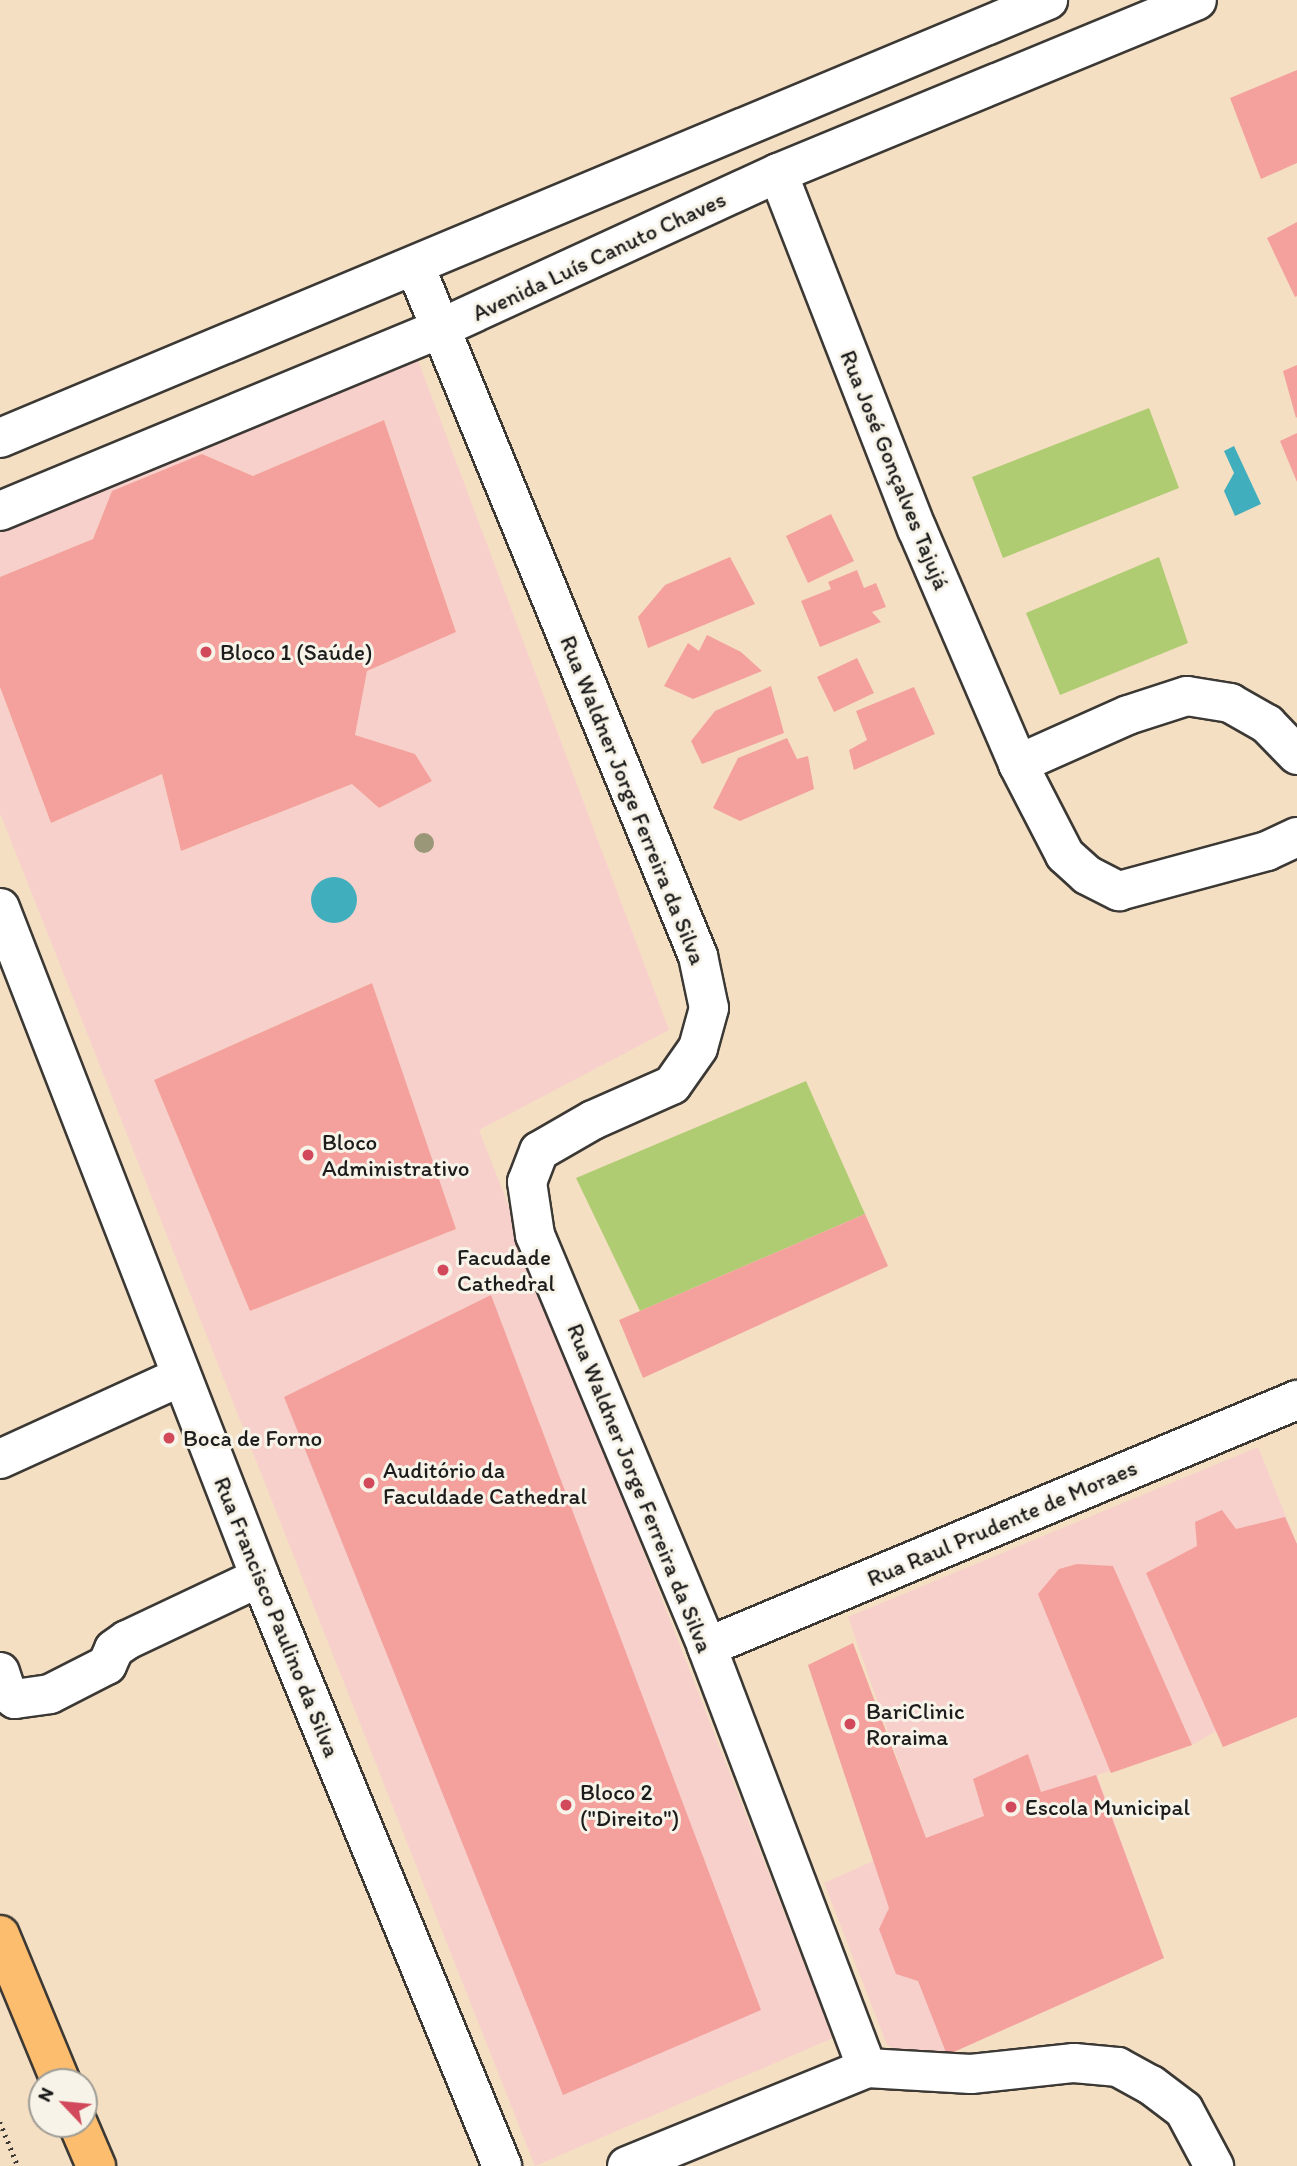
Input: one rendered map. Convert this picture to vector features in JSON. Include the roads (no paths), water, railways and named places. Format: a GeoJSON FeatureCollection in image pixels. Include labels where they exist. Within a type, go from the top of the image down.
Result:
{"type":"FeatureCollection","features":[{"type":"Feature","properties":{"kind":"main road"},"geometry":{"type":"LineString","coordinates":[[0,1935],[55,2068]]}},
{"type":"Feature","properties":{"kind":"main road"},"geometry":{"type":"LineString","coordinates":[[84,2138],[96,2166]]}},
{"type":"Feature","properties":{"kind":"street"},"geometry":{"type":"LineString","coordinates":[[0,438],[1048,0]]}},
{"type":"Feature","properties":{"kind":"street","name":"Avenida Luís Canuto Chaves"},"geometry":{"type":"LineString","coordinates":[[0,511],[441,328],[778,173],[1197,0]]}},
{"type":"Feature","properties":{"kind":"street","name":"Rua José Gonçalves Tajujá"},"geometry":{"type":"LineString","coordinates":[[778,173],[917,529],[1018,764],[1065,855],[1087,875],[1119,891],[1267,850],[1297,837]]}},
{"type":"Feature","properties":{"kind":"street","name":"Rua Waldner Jorge Ferreira da Silva"},"geometry":{"type":"LineString","coordinates":[[415,266],[698,956],[709,1009],[698,1048],[672,1085],[593,1120],[539,1151],[527,1182],[535,1235],[706,1647],[867,2068]]}},
{"type":"Feature","properties":{"kind":"street"},"geometry":{"type":"LineString","coordinates":[[1018,764],[1128,715],[1187,696],[1230,703],[1267,724],[1297,755]]}},
{"type":"Feature","properties":{"kind":"street","name":"Rua Francisco Paulino da Silva"},"geometry":{"type":"LineString","coordinates":[[0,908],[180,1377],[502,2166]]}},
{"type":"Feature","properties":{"kind":"street"},"geometry":{"type":"LineString","coordinates":[[0,1459],[180,1377]]}},
{"type":"Feature","properties":{"kind":"street","name":"Rua Raul Prudente de Moraes"},"geometry":{"type":"LineString","coordinates":[[706,1647],[1297,1400]]}},
{"type":"Feature","properties":{"kind":"street"},"geometry":{"type":"LineString","coordinates":[[0,1672],[7,1693],[15,1699],[50,1694],[107,1665],[114,1649],[127,1640],[260,1577]]}},
{"type":"Feature","properties":{"kind":"street"},"geometry":{"type":"LineString","coordinates":[[627,2166],[867,2068],[971,2074],[1074,2063],[1118,2067],[1184,2110],[1214,2166]]}},
{"type":"Feature","properties":{"kind":"water"},"geometry":{"type":"Polygon","coordinates":[[[1234,446],[1261,504],[1235,516],[1224,491],[1234,473],[1224,451],[1234,446]]]}},
{"type":"Feature","properties":{"kind":"water"},"geometry":{"type":"Polygon","coordinates":[[[334,877],[350,884],[357,900],[350,916],[334,923],[318,916],[311,900],[318,884],[334,877]]]}},
{"type":"Feature","properties":{"kind":"place","name":"Bloco 1 (Saúde)"},"geometry":{"type":"Point","coordinates":[206,652]}},
{"type":"Feature","properties":{"kind":"place","name":"Bloco Administrativo"},"geometry":{"type":"Point","coordinates":[308,1155]}},
{"type":"Feature","properties":{"kind":"place","name":"Facudade Cathedral"},"geometry":{"type":"Point","coordinates":[443,1270]}},
{"type":"Feature","properties":{"kind":"place","name":"Boca de Forno"},"geometry":{"type":"Point","coordinates":[169,1438]}},
{"type":"Feature","properties":{"kind":"place","name":"Auditório da Faculdade Cathedral"},"geometry":{"type":"Point","coordinates":[369,1483]}},
{"type":"Feature","properties":{"kind":"place","name":"BariClinic Roraima"},"geometry":{"type":"Point","coordinates":[850,1724]}},
{"type":"Feature","properties":{"kind":"place","name":"Bloco 2 (\"Direito\")"},"geometry":{"type":"Point","coordinates":[566,1805]}},
{"type":"Feature","properties":{"kind":"place","name":"Escola Municipal"},"geometry":{"type":"Point","coordinates":[1011,1807]}}]}
